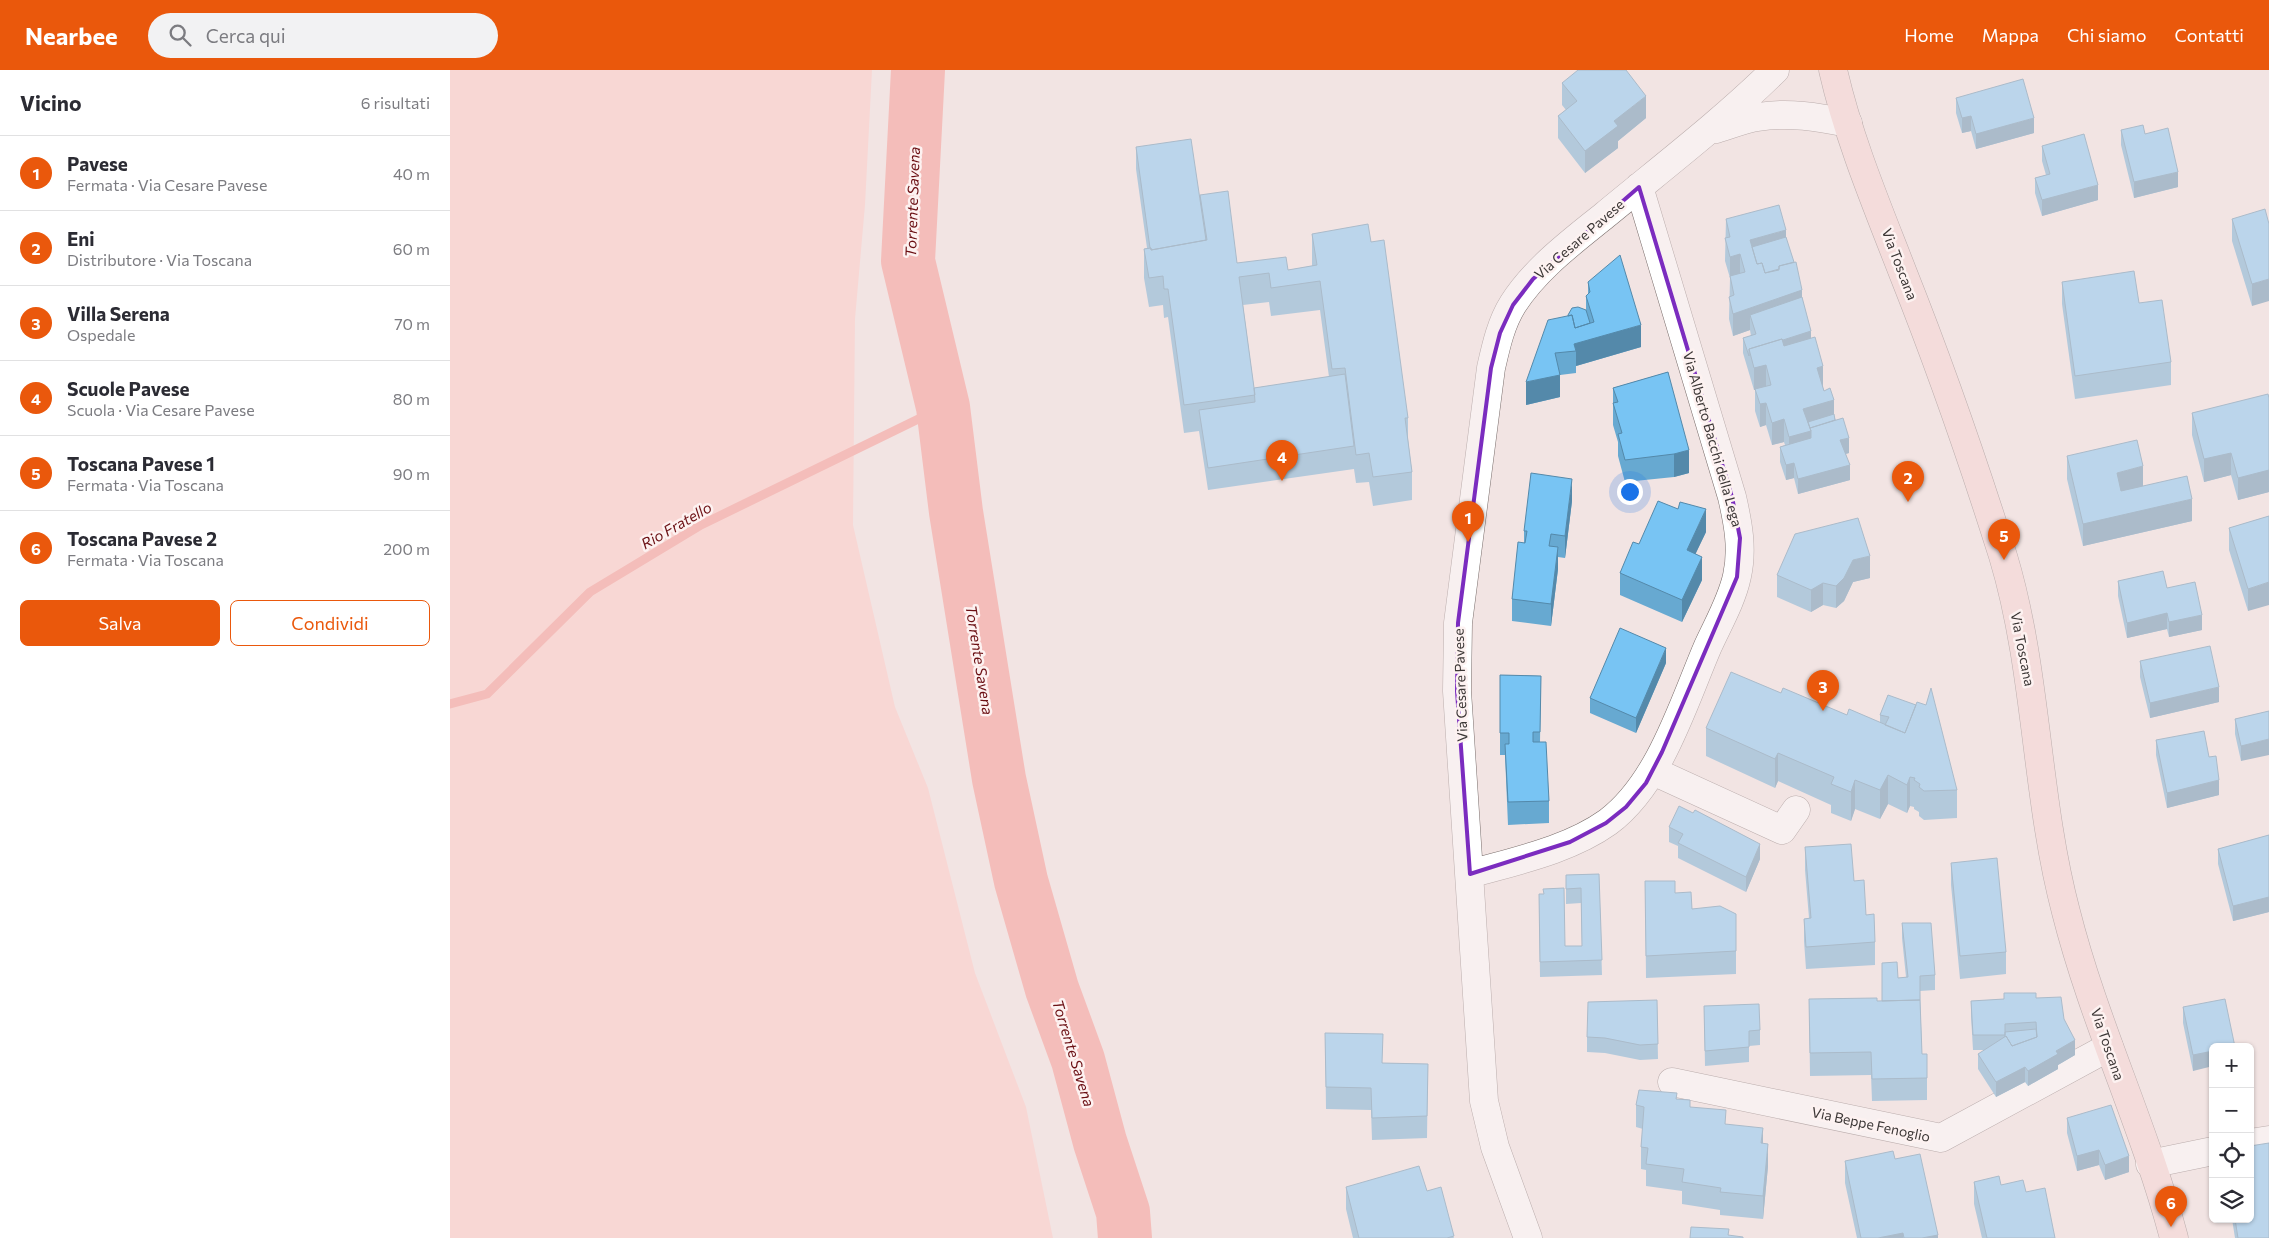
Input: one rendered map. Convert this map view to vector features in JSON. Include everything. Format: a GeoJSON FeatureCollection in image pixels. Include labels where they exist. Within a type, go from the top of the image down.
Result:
{"type":"FeatureCollection","features":[{"type":"Feature","properties":{"kind":"main road","name":"Via Toscana"},"geometry":{"type":"LineString","coordinates":[[1833,70],[1862,166],[1949,396],[2004,560],[2029,676],[2049,828],[2065,911],[2174,1238]]}},
{"type":"Feature","properties":{"kind":"street","name":"Via Cesare Pavese"},"geometry":{"type":"LineString","coordinates":[[1528,1238],[1495,1147],[1484,1101],[1457,691],[1458,623],[1491,368],[1500,333],[1513,305],[1533,279],[1565,248],[1710,130],[1776,70]]}},
{"type":"Feature","properties":{"kind":"street","name":"Via Cesare Pavese"},"geometry":{"type":"LineString","coordinates":[[1710,130],[1757,117],[1782,114],[1813,116],[1848,123]]}},
{"type":"Feature","properties":{"kind":"street","name":"Via Alberto Bacchi della Lega"},"geometry":{"type":"LineString","coordinates":[[1470,874],[1533,856],[1570,842],[1606,823],[1626,807],[1646,783],[1653,771],[1737,577],[1740,538],[1732,497],[1639,187]]}},
{"type":"Feature","properties":{"kind":"street"},"geometry":{"type":"LineString","coordinates":[[1653,771],[1782,830],[1796,810]]}},
{"type":"Feature","properties":{"kind":"street","name":"Via Beppe Fenoglio"},"geometry":{"type":"LineString","coordinates":[[1672,1082],[1941,1138],[2109,1047]]}},
{"type":"Feature","properties":{"kind":"street"},"geometry":{"type":"LineString","coordinates":[[2254,1142],[2269,1140]]}},
{"type":"Feature","properties":{"kind":"street"},"geometry":{"type":"LineString","coordinates":[[2150,1164],[2209,1152]]}},
{"type":"Feature","properties":{"kind":"highlighted area"},"geometry":{"type":"Polygon","coordinates":[[[1639,187],[1732,497],[1740,538],[1737,577],[1662,752],[1646,783],[1626,807],[1606,823],[1570,842],[1470,874],[1457,691],[1458,623],[1491,368],[1500,333],[1513,305],[1533,279],[1639,187]]]}},
{"type":"Feature","properties":{"kind":"shaded area"},"geometry":{"type":"Polygon","coordinates":[[[450,70],[872,70],[865,205],[855,319],[853,525],[895,707],[928,788],[975,973],[1026,1107],[1053,1238],[450,1238],[450,70]]]}},
{"type":"Feature","properties":{"kind":"building"},"geometry":{"type":"Polygon","coordinates":[[[1578,70],[1626,70],[1646,96],[1614,121],[1618,126],[1585,151],[1558,116],[1577,101],[1562,83],[1578,70]]]}},
{"type":"Feature","properties":{"kind":"building"},"geometry":{"type":"Polygon","coordinates":[[[2023,79],[2034,118],[1976,134],[1971,116],[1962,118],[1956,98],[2023,79]]]}},
{"type":"Feature","properties":{"kind":"building"},"geometry":{"type":"Polygon","coordinates":[[[2143,125],[2145,134],[2168,128],[2178,172],[2134,182],[2121,130],[2143,125]]]}},
{"type":"Feature","properties":{"kind":"building"},"geometry":{"type":"Polygon","coordinates":[[[2084,134],[2098,185],[2042,200],[2035,178],[2050,174],[2042,146],[2084,134]]]}},
{"type":"Feature","properties":{"kind":"building"},"geometry":{"type":"Polygon","coordinates":[[[1191,139],[1206,240],[1151,250],[1136,147],[1191,139]]]}},
{"type":"Feature","properties":{"kind":"building"},"geometry":{"type":"Polygon","coordinates":[[[1228,191],[1237,263],[1286,257],[1288,270],[1317,265],[1312,234],[1368,224],[1371,242],[1384,240],[1408,418],[1405,418],[1412,472],[1373,477],[1369,453],[1356,455],[1345,368],[1332,369],[1320,281],[1271,288],[1269,273],[1239,277],[1255,395],[1184,405],[1168,289],[1164,289],[1163,276],[1149,278],[1144,249],[1151,248],[1151,250],[1207,240],[1200,195],[1228,191]]]}},
{"type":"Feature","properties":{"kind":"building"},"geometry":{"type":"Polygon","coordinates":[[[1779,205],[1786,230],[1750,240],[1757,264],[1762,263],[1765,273],[1779,269],[1779,266],[1796,262],[1802,290],[1733,314],[1729,297],[1734,295],[1730,276],[1745,272],[1740,254],[1730,257],[1725,238],[1730,237],[1726,219],[1779,205]]]}},
{"type":"Feature","properties":{"kind":"building"},"geometry":{"type":"Polygon","coordinates":[[[2265,209],[2269,224],[2269,279],[2252,284],[2232,219],[2265,209]]]}},
{"type":"Feature","properties":{"kind":"building"},"geometry":{"type":"Polygon","coordinates":[[[1786,237],[1794,262],[1779,266],[1779,270],[1765,273],[1762,263],[1757,264],[1752,247],[1786,237]]]}},
{"type":"Feature","properties":{"kind":"building"},"geometry":{"type":"Polygon","coordinates":[[[1620,255],[1641,325],[1574,344],[1576,351],[1555,353],[1560,375],[1526,382],[1548,320],[1572,315],[1575,328],[1594,322],[1586,296],[1590,292],[1588,282],[1620,255]]]}},
{"type":"Feature","properties":{"kind":"building"},"geometry":{"type":"Polygon","coordinates":[[[2134,271],[2139,303],[2162,300],[2171,362],[2075,376],[2062,282],[2134,271]]]}},
{"type":"Feature","properties":{"kind":"building"},"geometry":{"type":"Polygon","coordinates":[[[1802,297],[1811,331],[1749,349],[1749,356],[1743,338],[1756,334],[1750,315],[1802,297]]]}},
{"type":"Feature","properties":{"kind":"building"},"geometry":{"type":"Polygon","coordinates":[[[1578,307],[1586,310],[1590,323],[1575,328],[1572,315],[1568,315],[1572,308],[1578,307]]]}},
{"type":"Feature","properties":{"kind":"building"},"geometry":{"type":"Polygon","coordinates":[[[1815,337],[1823,366],[1817,368],[1824,391],[1830,388],[1834,400],[1803,409],[1811,431],[1789,437],[1784,419],[1772,423],[1766,403],[1760,404],[1755,389],[1771,385],[1766,365],[1754,368],[1749,349],[1782,339],[1784,346],[1815,337]]]}},
{"type":"Feature","properties":{"kind":"building"},"geometry":{"type":"Polygon","coordinates":[[[1668,372],[1689,450],[1674,454],[1625,460],[1618,434],[1622,433],[1613,403],[1618,402],[1613,388],[1668,372]]]}},
{"type":"Feature","properties":{"kind":"building"},"geometry":{"type":"Polygon","coordinates":[[[1345,374],[1354,446],[1208,468],[1199,410],[1255,402],[1254,388],[1345,374]]]}},
{"type":"Feature","properties":{"kind":"building"},"geometry":{"type":"Polygon","coordinates":[[[2268,394],[2269,470],[2238,478],[2231,453],[2204,459],[2192,413],[2268,394]]]}},
{"type":"Feature","properties":{"kind":"building"},"geometry":{"type":"Polygon","coordinates":[[[1834,414],[1835,420],[1810,428],[1808,422],[1834,414]]]}},
{"type":"Feature","properties":{"kind":"building"},"geometry":{"type":"Polygon","coordinates":[[[1843,418],[1849,438],[1840,440],[1850,465],[1798,479],[1794,463],[1786,465],[1780,447],[1811,438],[1810,428],[1843,418]]]}},
{"type":"Feature","properties":{"kind":"building"},"geometry":{"type":"Polygon","coordinates":[[[2137,440],[2143,466],[2117,473],[2121,491],[2187,476],[2192,499],[2083,524],[2067,456],[2137,440]]]}},
{"type":"Feature","properties":{"kind":"building"},"geometry":{"type":"Polygon","coordinates":[[[1531,473],[1572,479],[1565,536],[1551,534],[1549,546],[1558,547],[1551,604],[1512,599],[1518,542],[1525,543],[1527,531],[1524,531],[1531,473]]]}},
{"type":"Feature","properties":{"kind":"building"},"geometry":{"type":"Polygon","coordinates":[[[1658,501],[1678,509],[1680,502],[1706,509],[1687,550],[1702,557],[1682,600],[1620,573],[1633,542],[1639,544],[1658,501]]]}},
{"type":"Feature","properties":{"kind":"building"},"geometry":{"type":"Polygon","coordinates":[[[2269,516],[2269,582],[2248,589],[2229,528],[2269,516]]]}},
{"type":"Feature","properties":{"kind":"building"},"geometry":{"type":"Polygon","coordinates":[[[1858,518],[1870,556],[1853,560],[1844,578],[1836,586],[1823,583],[1811,590],[1777,575],[1795,534],[1858,518]]]}},
{"type":"Feature","properties":{"kind":"building"},"geometry":{"type":"Polygon","coordinates":[[[2163,571],[2167,588],[2195,582],[2202,615],[2169,622],[2167,613],[2127,623],[2118,581],[2163,571]]]}},
{"type":"Feature","properties":{"kind":"building"},"geometry":{"type":"Polygon","coordinates":[[[1620,628],[1666,648],[1636,718],[1590,698],[1620,628]]]}},
{"type":"Feature","properties":{"kind":"building"},"geometry":{"type":"Polygon","coordinates":[[[2210,646],[2219,687],[2150,703],[2140,661],[2210,646]]]}},
{"type":"Feature","properties":{"kind":"building"},"geometry":{"type":"Polygon","coordinates":[[[1731,672],[1781,693],[1783,688],[1847,715],[1849,709],[1905,733],[1917,702],[1926,705],[1931,688],[1957,790],[1924,791],[1919,787],[1920,784],[1914,780],[1915,778],[1910,777],[1907,785],[1888,775],[1880,790],[1855,780],[1851,792],[1831,784],[1834,777],[1778,753],[1775,759],[1706,728],[1731,672]]]}},
{"type":"Feature","properties":{"kind":"building"},"geometry":{"type":"Polygon","coordinates":[[[1500,675],[1541,676],[1540,732],[1533,732],[1533,742],[1546,742],[1549,801],[1508,802],[1505,744],[1509,744],[1509,733],[1500,733],[1500,675]]]}},
{"type":"Feature","properties":{"kind":"building"},"geometry":{"type":"Polygon","coordinates":[[[1888,695],[1916,705],[1905,733],[1885,725],[1889,717],[1880,715],[1888,695]]]}},
{"type":"Feature","properties":{"kind":"building"},"geometry":{"type":"Polygon","coordinates":[[[2269,711],[2269,739],[2241,746],[2235,719],[2269,711]]]}},
{"type":"Feature","properties":{"kind":"building"},"geometry":{"type":"Polygon","coordinates":[[[2204,731],[2209,757],[2216,756],[2219,780],[2167,793],[2156,740],[2204,731]]]}},
{"type":"Feature","properties":{"kind":"building"},"geometry":{"type":"Polygon","coordinates":[[[1679,806],[1693,813],[1695,810],[1760,844],[1746,877],[1678,843],[1683,834],[1669,827],[1679,806]]]}},
{"type":"Feature","properties":{"kind":"building"},"geometry":{"type":"Polygon","coordinates":[[[2269,835],[2269,897],[2233,906],[2218,849],[2269,835]]]}},
{"type":"Feature","properties":{"kind":"building"},"geometry":{"type":"Polygon","coordinates":[[[1851,844],[1854,881],[1864,880],[1866,915],[1874,914],[1875,942],[1806,947],[1804,919],[1811,918],[1805,847],[1851,844]]]}},
{"type":"Feature","properties":{"kind":"building"},"geometry":{"type":"Polygon","coordinates":[[[1997,858],[2006,952],[1960,956],[1951,863],[1997,858]]]}},
{"type":"Feature","properties":{"kind":"building"},"geometry":{"type":"Polygon","coordinates":[[[1599,874],[1602,960],[1540,962],[1539,894],[1544,894],[1543,889],[1564,888],[1565,946],[1582,946],[1581,888],[1566,889],[1566,875],[1599,874]]]}},
{"type":"Feature","properties":{"kind":"building"},"geometry":{"type":"Polygon","coordinates":[[[1645,881],[1675,881],[1675,893],[1691,892],[1692,909],[1720,906],[1736,914],[1736,951],[1646,956],[1645,881]]]}},
{"type":"Feature","properties":{"kind":"building"},"geometry":{"type":"Polygon","coordinates":[[[1902,923],[1931,923],[1935,975],[1920,976],[1920,1000],[1882,1001],[1882,963],[1897,962],[1898,978],[1908,977],[1902,923]]]}},
{"type":"Feature","properties":{"kind":"building"},"geometry":{"type":"Polygon","coordinates":[[[2004,993],[2036,993],[2036,998],[2061,997],[2064,1019],[2075,1040],[2056,1051],[2058,1054],[2028,1071],[2025,1067],[1996,1082],[1978,1054],[2006,1036],[2012,1046],[2037,1037],[2036,1022],[2005,1024],[2005,1035],[1973,1035],[1971,1001],[2004,999],[2004,993]]]}},
{"type":"Feature","properties":{"kind":"building"},"geometry":{"type":"Polygon","coordinates":[[[1877,998],[1877,1001],[1920,1000],[1922,1054],[1927,1054],[1927,1078],[1872,1079],[1871,1052],[1810,1053],[1809,999],[1877,998]]]}},
{"type":"Feature","properties":{"kind":"building"},"geometry":{"type":"Polygon","coordinates":[[[2225,999],[2234,1043],[2209,1043],[2209,1052],[2193,1055],[2183,1007],[2225,999]]]}},
{"type":"Feature","properties":{"kind":"building"},"geometry":{"type":"Polygon","coordinates":[[[1657,1000],[1658,1044],[1640,1045],[1605,1038],[1587,1037],[1588,1002],[1657,1000]]]}},
{"type":"Feature","properties":{"kind":"building"},"geometry":{"type":"Polygon","coordinates":[[[1759,1004],[1760,1030],[1749,1031],[1749,1047],[1705,1051],[1704,1006],[1759,1004]]]}},
{"type":"Feature","properties":{"kind":"building"},"geometry":{"type":"Polygon","coordinates":[[[2036,1029],[2037,1037],[2012,1046],[2005,1037],[2005,1032],[2036,1029]]]}},
{"type":"Feature","properties":{"kind":"building"},"geometry":{"type":"Polygon","coordinates":[[[1325,1033],[1383,1034],[1382,1063],[1428,1064],[1427,1116],[1372,1118],[1371,1088],[1326,1087],[1325,1033]]]}},
{"type":"Feature","properties":{"kind":"building"},"geometry":{"type":"Polygon","coordinates":[[[1639,1090],[1677,1093],[1676,1099],[1690,1100],[1690,1107],[1726,1110],[1725,1124],[1763,1128],[1761,1143],[1768,1144],[1763,1196],[1720,1192],[1721,1188],[1682,1182],[1684,1169],[1646,1164],[1648,1148],[1641,1147],[1644,1107],[1636,1105],[1639,1090]]]}},
{"type":"Feature","properties":{"kind":"building"},"geometry":{"type":"Polygon","coordinates":[[[2111,1105],[2129,1156],[2105,1165],[2099,1150],[2077,1156],[2067,1118],[2111,1105]]]}},
{"type":"Feature","properties":{"kind":"building"},"geometry":{"type":"Polygon","coordinates":[[[2269,1143],[2269,1238],[2238,1238],[2236,1223],[2254,1223],[2254,1145],[2269,1143]]]}},
{"type":"Feature","properties":{"kind":"building"},"geometry":{"type":"Polygon","coordinates":[[[1893,1151],[1895,1159],[1920,1154],[1938,1235],[1922,1238],[1904,1238],[1903,1233],[1878,1238],[1861,1238],[1845,1161],[1893,1151]]]}},
{"type":"Feature","properties":{"kind":"building"},"geometry":{"type":"Polygon","coordinates":[[[1419,1166],[1427,1191],[1441,1187],[1454,1236],[1447,1238],[1359,1238],[1346,1187],[1419,1166]]]}},
{"type":"Feature","properties":{"kind":"building"},"geometry":{"type":"Polygon","coordinates":[[[1999,1176],[2001,1185],[2023,1180],[2026,1192],[2045,1188],[2055,1238],[1987,1238],[1974,1182],[1999,1176]]]}},
{"type":"Feature","properties":{"kind":"building"},"geometry":{"type":"Polygon","coordinates":[[[1691,1227],[1729,1229],[1728,1235],[1743,1238],[1690,1238],[1691,1227]]]}},
{"type":"Feature","properties":{"kind":"waterway","name":"Torrente Savena"},"geometry":{"type":"LineString","coordinates":[[918,70],[908,261],[943,407],[956,512],[999,779],[1021,881],[1052,989],[1078,1060],[1100,1142],[1123,1212],[1125,1238]]}},
{"type":"Feature","properties":{"kind":"waterway","name":"Rio Fratello"},"geometry":{"type":"LineString","coordinates":[[450,704],[487,694],[590,592],[701,525],[943,407]]}},
{"type":"Feature","properties":{"kind":"place","name":"Scuole Pavese"},"geometry":{"type":"Point","coordinates":[1282,481]}},
{"type":"Feature","properties":{"kind":"place","name":"Eni"},"geometry":{"type":"Point","coordinates":[1908,502]}},
{"type":"Feature","properties":{"kind":"place","name":"Pavese"},"geometry":{"type":"Point","coordinates":[1468,542]}},
{"type":"Feature","properties":{"kind":"place","name":"Toscana Pavese 1"},"geometry":{"type":"Point","coordinates":[2004,560]}},
{"type":"Feature","properties":{"kind":"place","name":"Villa Serena"},"geometry":{"type":"Point","coordinates":[1823,711]}},
{"type":"Feature","properties":{"kind":"place","name":"Toscana Pavese 2"},"geometry":{"type":"Point","coordinates":[2171,1227]}}]}
